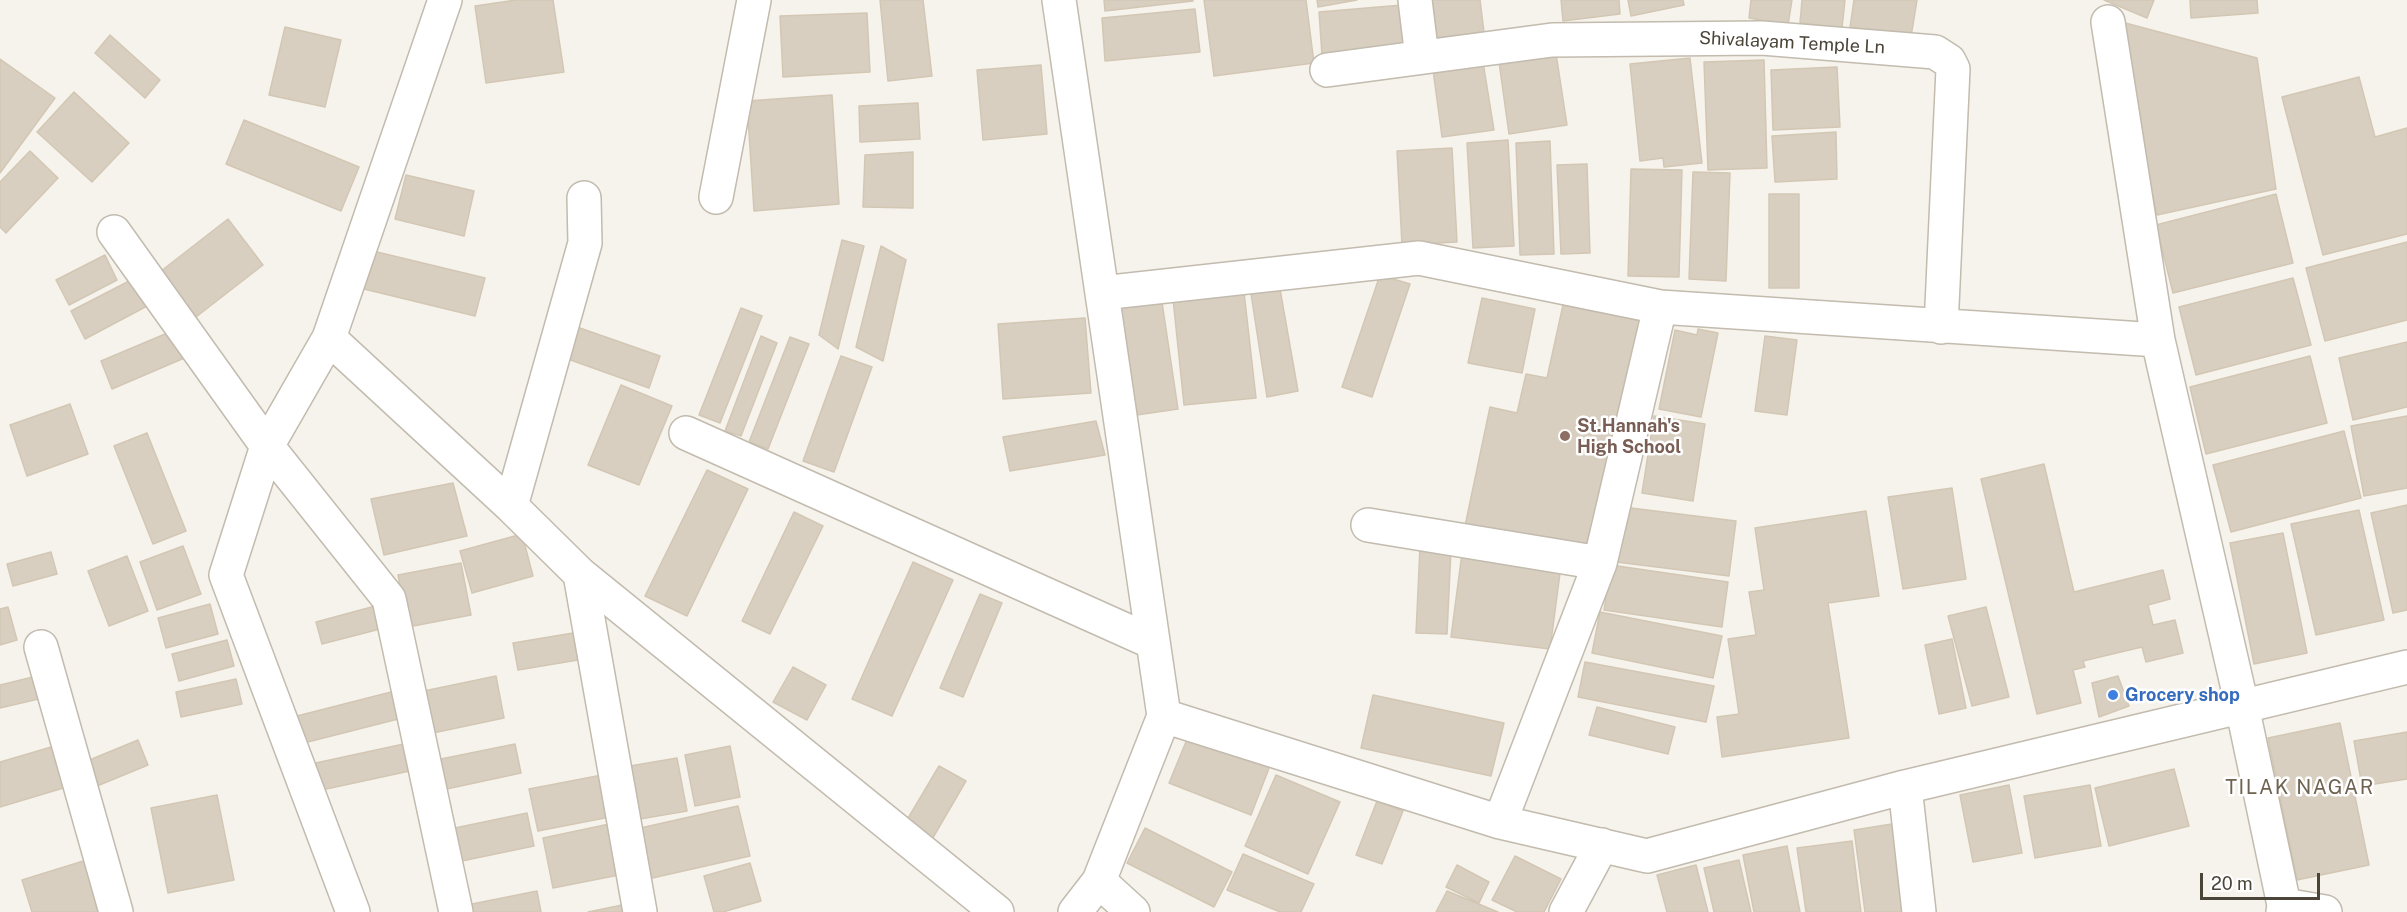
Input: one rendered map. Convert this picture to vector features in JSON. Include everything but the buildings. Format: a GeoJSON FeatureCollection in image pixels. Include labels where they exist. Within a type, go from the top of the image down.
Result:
{"type":"FeatureCollection","features":[{"type":"Feature","properties":{"kind":"street"},"geometry":{"type":"LineString","coordinates":[[352,912],[226,575],[267,446],[329,338],[445,0]]}},
{"type":"Feature","properties":{"kind":"street"},"geometry":{"type":"LineString","coordinates":[[716,197],[754,0]]}},
{"type":"Feature","properties":{"kind":"street"},"geometry":{"type":"LineString","coordinates":[[1059,0],[1164,716],[1099,881],[1075,912]]}},
{"type":"Feature","properties":{"kind":"street"},"geometry":{"type":"LineString","coordinates":[[1415,0],[1422,57]]}},
{"type":"Feature","properties":{"kind":"street"},"geometry":{"type":"LineString","coordinates":[[2108,22],[2158,340],[2242,706],[2284,909],[2325,912]]}},
{"type":"Feature","properties":{"kind":"street","name":"Shivalayam Temple Ln"},"geometry":{"type":"LineString","coordinates":[[1328,70],[1552,40],[1762,38],[1935,52],[1943,55],[1953,69],[1941,327]]}},
{"type":"Feature","properties":{"kind":"street"},"geometry":{"type":"LineString","coordinates":[[511,506],[585,243],[584,198]]}},
{"type":"Feature","properties":{"kind":"street"},"geometry":{"type":"LineString","coordinates":[[114,231],[267,446],[389,599],[456,912]]}},
{"type":"Feature","properties":{"kind":"street"},"geometry":{"type":"LineString","coordinates":[[1102,293],[1419,258],[1660,307],[2158,340]]}},
{"type":"Feature","properties":{"kind":"street"},"geometry":{"type":"LineString","coordinates":[[1500,822],[1600,563],[1660,307]]}},
{"type":"Feature","properties":{"kind":"street"},"geometry":{"type":"LineString","coordinates":[[329,338],[511,506],[580,574],[997,912]]}},
{"type":"Feature","properties":{"kind":"street"},"geometry":{"type":"LineString","coordinates":[[686,433],[1152,642]]}},
{"type":"Feature","properties":{"kind":"street"},"geometry":{"type":"LineString","coordinates":[[1368,525],[1600,563]]}},
{"type":"Feature","properties":{"kind":"street"},"geometry":{"type":"LineString","coordinates":[[580,574],[640,912]]}},
{"type":"Feature","properties":{"kind":"street"},"geometry":{"type":"LineString","coordinates":[[41,647],[116,912]]}},
{"type":"Feature","properties":{"kind":"street"},"geometry":{"type":"LineString","coordinates":[[1164,716],[1500,822],[1647,856],[1905,787],[2407,667]]}},
{"type":"Feature","properties":{"kind":"street"},"geometry":{"type":"LineString","coordinates":[[1905,787],[1919,912]]}},
{"type":"Feature","properties":{"kind":"street"},"geometry":{"type":"LineString","coordinates":[[1566,912],[1602,845]]}},
{"type":"Feature","properties":{"kind":"street"},"geometry":{"type":"LineString","coordinates":[[1099,881],[1133,912]]}},
{"type":"Feature","properties":{"kind":"place","name":"St.Hannah's High School"},"geometry":{"type":"Point","coordinates":[1565,436]}},
{"type":"Feature","properties":{"kind":"place","name":"Grocery shop"},"geometry":{"type":"Point","coordinates":[2113,695]}},
{"type":"Feature","properties":{"kind":"district","name":"TILAK NAGAR"},"geometry":{"type":"Point","coordinates":[2300,788]}}]}
